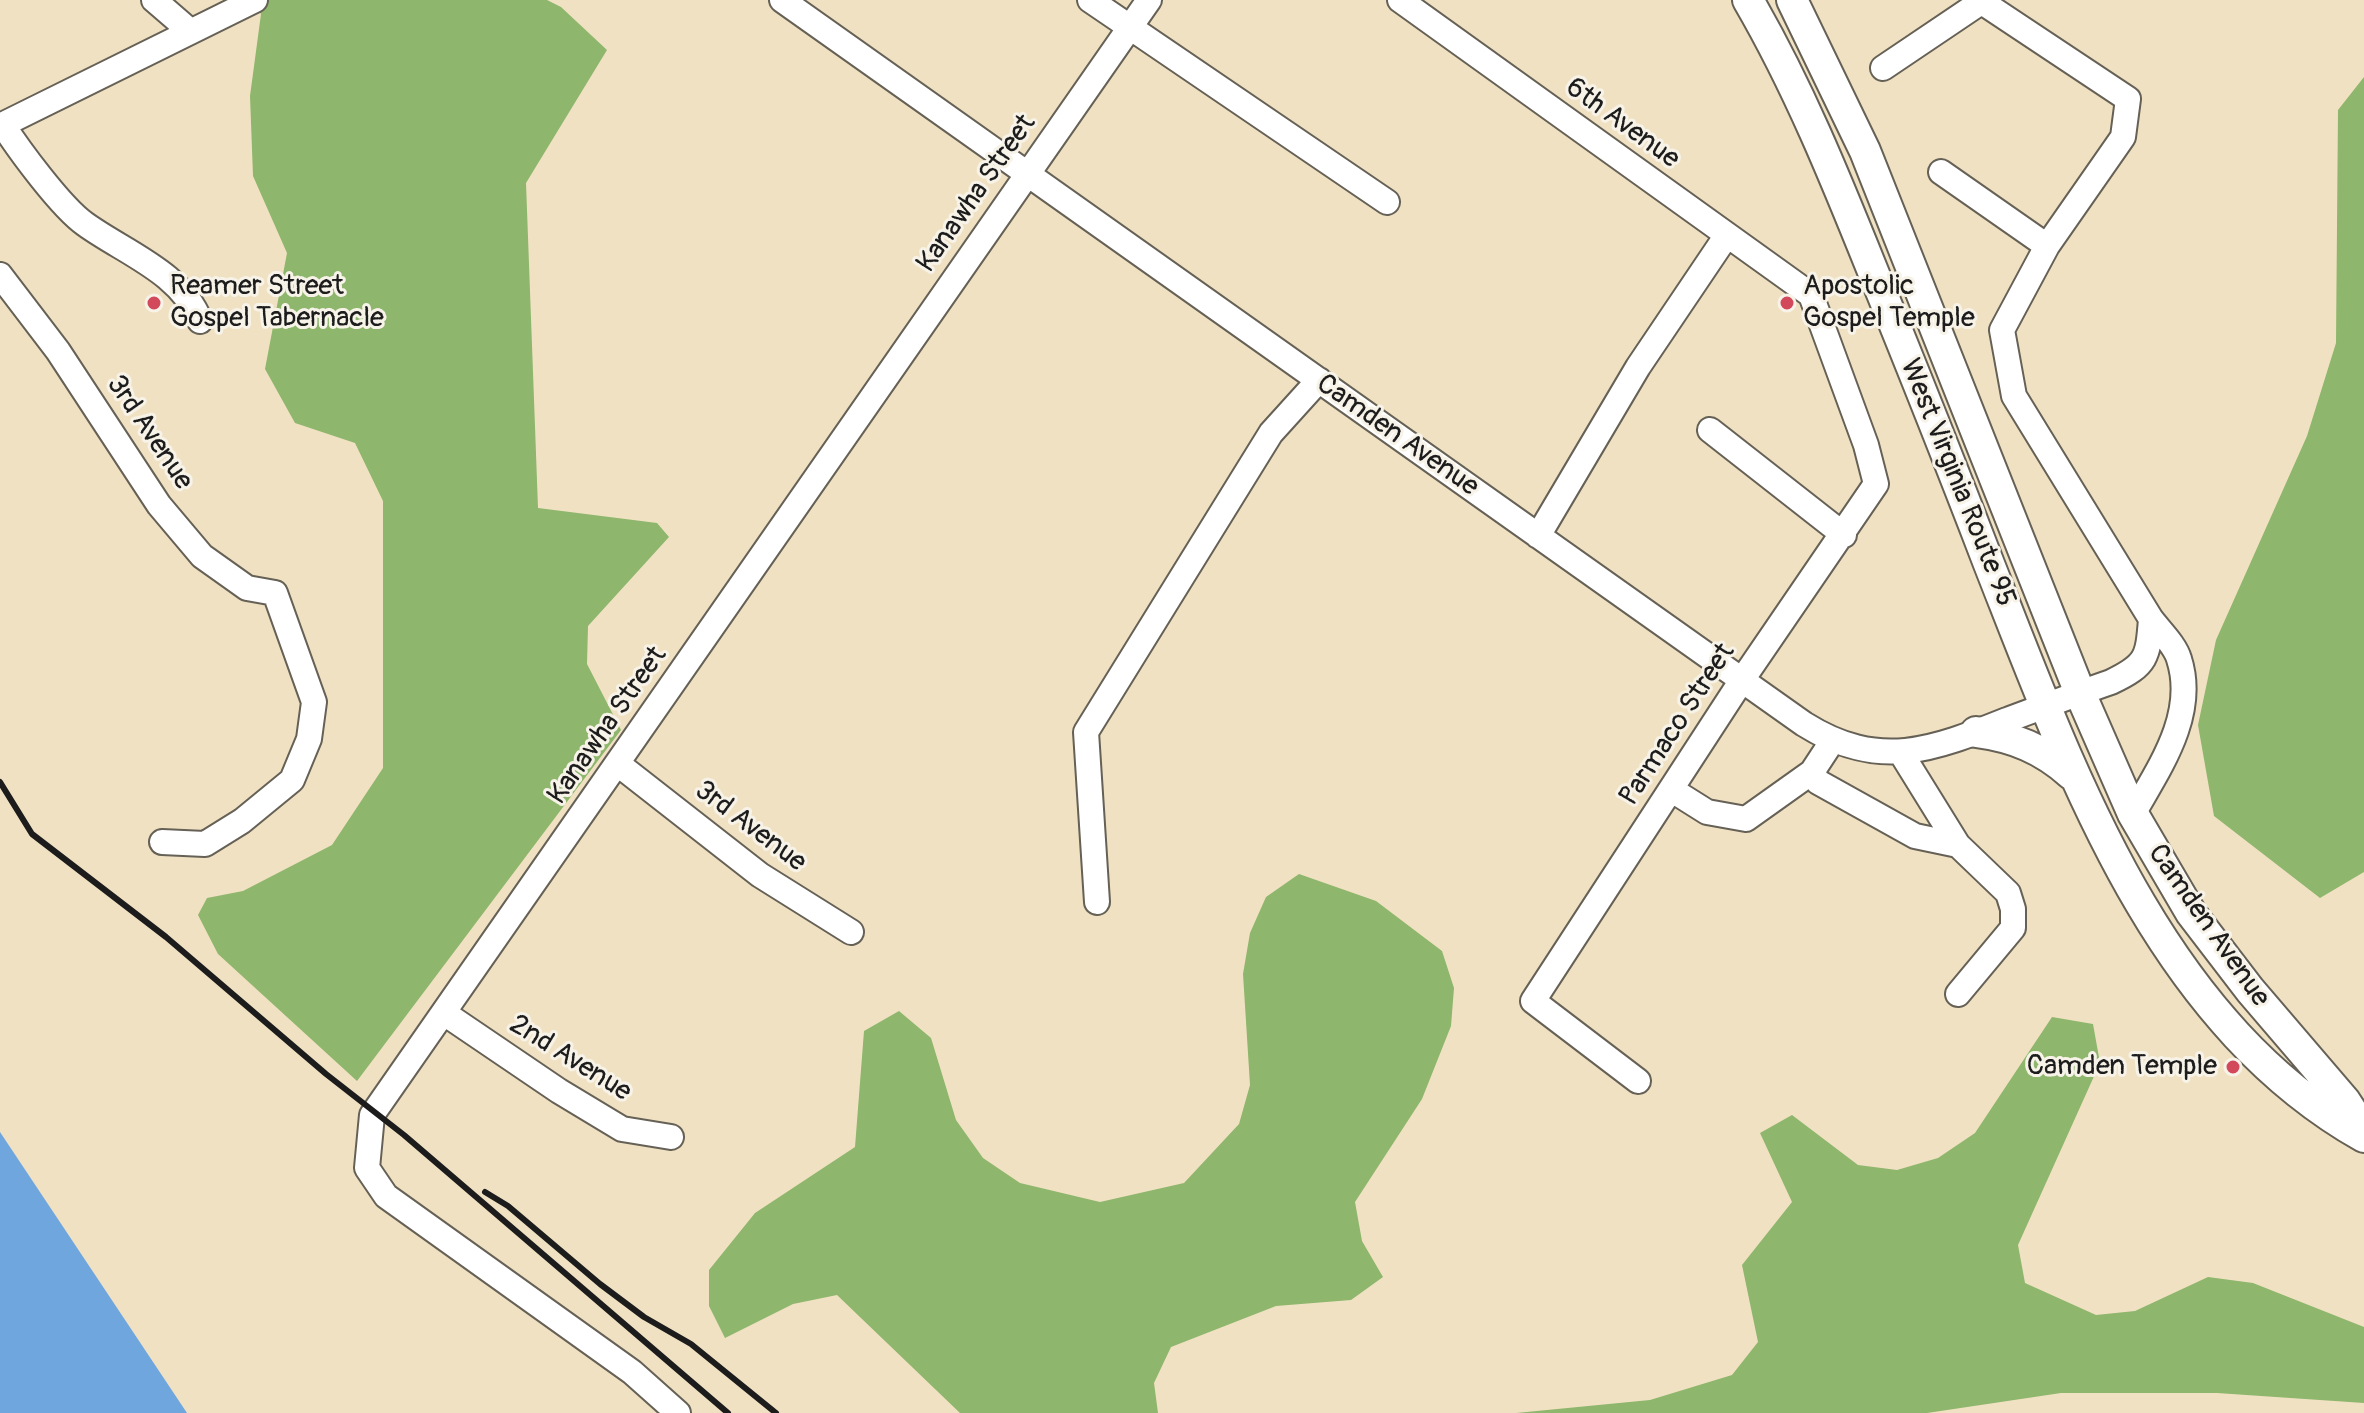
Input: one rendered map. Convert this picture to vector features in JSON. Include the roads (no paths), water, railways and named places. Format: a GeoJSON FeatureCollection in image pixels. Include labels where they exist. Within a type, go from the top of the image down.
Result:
{"type":"FeatureCollection","features":[{"type":"Feature","properties":{"kind":"main road","name":"West Virginia Route 95"},"geometry":{"type":"LineString","coordinates":[[1748,0],[1793,81],[1837,180],[2044,706]]}},
{"type":"Feature","properties":{"kind":"main road","name":"West Virginia Route 95"},"geometry":{"type":"LineString","coordinates":[[1792,0],[1865,151],[2080,693]]}},
{"type":"Feature","properties":{"kind":"main road","name":"Camden Avenue"},"geometry":{"type":"LineString","coordinates":[[2080,693],[2133,814],[2191,913],[2250,990],[2345,1101],[2364,1130]]}},
{"type":"Feature","properties":{"kind":"main road","name":"Camden Avenue"},"geometry":{"type":"LineString","coordinates":[[2044,706],[2075,778],[2126,879],[2210,1001],[2282,1079],[2332,1119],[2364,1137]]}},
{"type":"Feature","properties":{"kind":"main road"},"geometry":{"type":"LineString","coordinates":[[1976,732],[2019,741],[2043,751],[2075,778]]}},
{"type":"Feature","properties":{"kind":"street"},"geometry":{"type":"LineString","coordinates":[[154,0],[190,31]]}},
{"type":"Feature","properties":{"kind":"street"},"geometry":{"type":"LineString","coordinates":[[200,321],[193,303],[159,270],[82,222],[1,125],[255,0]]}},
{"type":"Feature","properties":{"kind":"street","name":"Camden Avenue"},"geometry":{"type":"LineString","coordinates":[[782,0],[1742,680],[1833,740],[1873,752],[1901,753],[1933,748],[2080,693]]}},
{"type":"Feature","properties":{"kind":"street"},"geometry":{"type":"LineString","coordinates":[[1090,0],[1387,202]]}},
{"type":"Feature","properties":{"kind":"street","name":"Kanawha Street"},"geometry":{"type":"LineString","coordinates":[[678,1413],[632,1372],[420,1224],[386,1196],[367,1168],[372,1115],[1149,0]]}},
{"type":"Feature","properties":{"kind":"street","name":"6th Avenue"},"geometry":{"type":"LineString","coordinates":[[1400,0],[1811,295],[1866,445],[1876,484]]}},
{"type":"Feature","properties":{"kind":"street"},"geometry":{"type":"LineString","coordinates":[[1883,68],[1980,1],[2128,99],[2123,137],[2047,246],[2002,330],[2014,396],[2151,619],[2179,657],[2181,712],[2169,751],[2133,814]]}},
{"type":"Feature","properties":{"kind":"street"},"geometry":{"type":"LineString","coordinates":[[1941,172],[2047,246]]}},
{"type":"Feature","properties":{"kind":"street"},"geometry":{"type":"LineString","coordinates":[[1538,536],[1638,367],[1727,235]]}},
{"type":"Feature","properties":{"kind":"street","name":"3rd Avenue"},"geometry":{"type":"LineString","coordinates":[[0,275],[58,351],[159,505],[202,556],[247,588],[275,593],[314,702],[309,739],[292,780],[242,821],[205,844],[162,842]]}},
{"type":"Feature","properties":{"kind":"street"},"geometry":{"type":"LineString","coordinates":[[1097,902],[1086,732],[1271,433],[1319,380]]}},
{"type":"Feature","properties":{"kind":"street"},"geometry":{"type":"LineString","coordinates":[[1710,430],[1844,535]]}},
{"type":"Feature","properties":{"kind":"street","name":"Parmaco Street"},"geometry":{"type":"LineString","coordinates":[[1638,1081],[1533,1001],[1742,680],[1876,484]]}},
{"type":"Feature","properties":{"kind":"street"},"geometry":{"type":"LineString","coordinates":[[2080,693],[2133,672],[2149,649],[2151,619]]}},
{"type":"Feature","properties":{"kind":"street"},"geometry":{"type":"LineString","coordinates":[[1672,790],[1707,812],[1746,819],[1812,772],[1833,740]]}},
{"type":"Feature","properties":{"kind":"street"},"geometry":{"type":"LineString","coordinates":[[1901,753],[1958,845],[2008,893],[2013,909],[2013,928],[1958,994]]}},
{"type":"Feature","properties":{"kind":"street","name":"3rd Avenue"},"geometry":{"type":"LineString","coordinates":[[618,764],[760,875],[851,932]]}},
{"type":"Feature","properties":{"kind":"street"},"geometry":{"type":"LineString","coordinates":[[1812,772],[1818,782],[1915,836],[1958,845]]}},
{"type":"Feature","properties":{"kind":"street","name":"2nd Avenue"},"geometry":{"type":"LineString","coordinates":[[444,1013],[559,1091],[622,1129],[671,1137]]}},
{"type":"Feature","properties":{"kind":"water"},"geometry":{"type":"Polygon","coordinates":[[[0,1132],[187,1413],[0,1413],[0,1132]]]}},
{"type":"Feature","properties":{"kind":"railway"},"geometry":{"type":"LineString","coordinates":[[0,782],[32,834],[166,937],[326,1074],[404,1135],[728,1413]]}},
{"type":"Feature","properties":{"kind":"railway"},"geometry":{"type":"LineString","coordinates":[[485,1192],[508,1206],[600,1284],[644,1317],[691,1344],[776,1413]]}},
{"type":"Feature","properties":{"kind":"place","name":"Reamer Street Gospel Tabernacle"},"geometry":{"type":"Point","coordinates":[154,303]}},
{"type":"Feature","properties":{"kind":"place","name":"Apostolic Gospel Temple"},"geometry":{"type":"Point","coordinates":[1787,303]}},
{"type":"Feature","properties":{"kind":"place","name":"Camden Temple"},"geometry":{"type":"Point","coordinates":[2233,1067]}}]}
